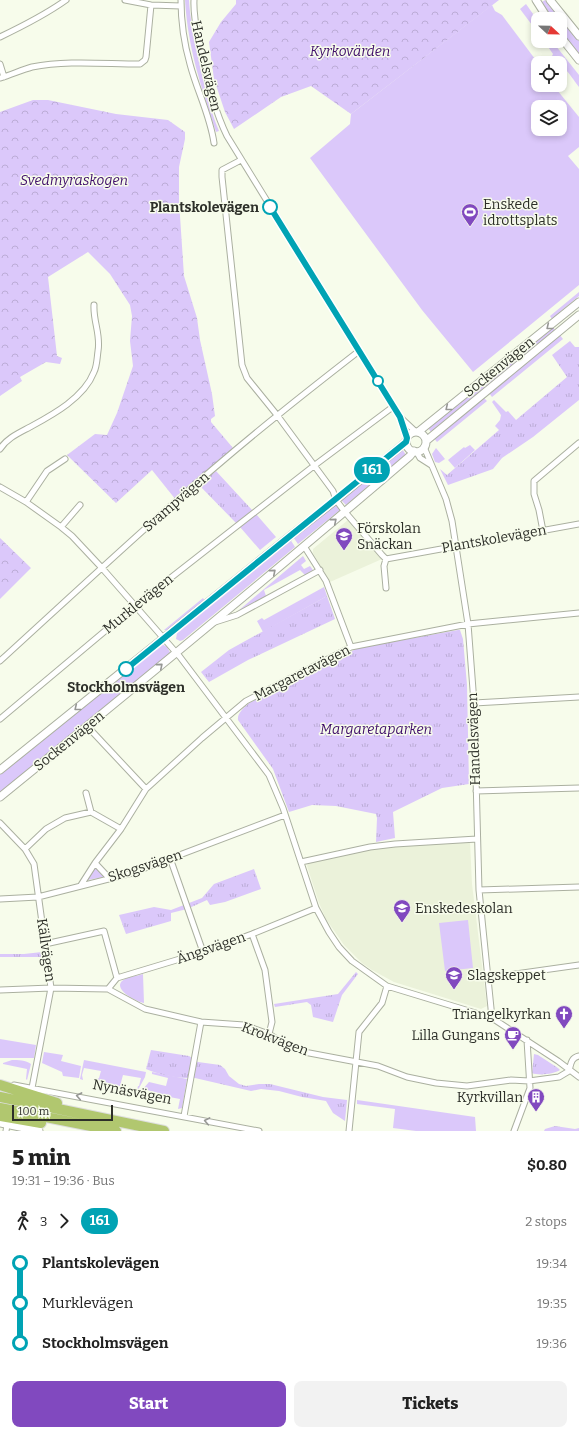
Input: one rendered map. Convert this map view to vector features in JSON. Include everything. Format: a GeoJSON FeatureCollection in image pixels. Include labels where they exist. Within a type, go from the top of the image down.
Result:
{"type":"FeatureCollection","features":[{"type":"Feature","properties":{"kind":"highway"},"geometry":{"type":"LineString","coordinates":[[0,1084],[100,1118]]}},
{"type":"Feature","properties":{"kind":"highway"},"geometry":{"type":"LineString","coordinates":[[0,1097],[164,1131]]}},
{"type":"Feature","properties":{"kind":"highway"},"geometry":{"type":"LineString","coordinates":[[0,1108],[116,1131]]}},
{"type":"Feature","properties":{"kind":"highway"},"geometry":{"type":"LineString","coordinates":[[0,1116],[91,1131]]}},
{"type":"Feature","properties":{"kind":"street"},"geometry":{"type":"LineString","coordinates":[[0,37],[53,10],[66,0]]}},
{"type":"Feature","properties":{"kind":"street"},"geometry":{"type":"LineString","coordinates":[[125,0],[151,5],[181,3]]}},
{"type":"Feature","properties":{"kind":"street","name":"Handelsvägen"},"geometry":{"type":"LineString","coordinates":[[194,0],[197,32],[208,82],[218,116],[227,136],[394,406],[400,417],[406,440]]}},
{"type":"Feature","properties":{"kind":"street"},"geometry":{"type":"LineString","coordinates":[[536,0],[544,12]]}},
{"type":"Feature","properties":{"kind":"street"},"geometry":{"type":"LineString","coordinates":[[550,0],[579,36]]}},
{"type":"Feature","properties":{"kind":"street","name":"Handelsvägen"},"geometry":{"type":"LineString","coordinates":[[181,3],[184,36],[190,64],[213,130],[214,143]]}},
{"type":"Feature","properties":{"kind":"street"},"geometry":{"type":"LineString","coordinates":[[0,64],[2,77],[31,68],[49,65],[140,64],[146,57],[151,5]]}},
{"type":"Feature","properties":{"kind":"street"},"geometry":{"type":"LineString","coordinates":[[567,45],[579,60]]}},
{"type":"Feature","properties":{"kind":"street"},"geometry":{"type":"LineString","coordinates":[[241,160],[222,170],[222,177],[242,365],[247,378],[315,465],[333,491],[336,500],[386,559],[384,566],[386,588]]}},
{"type":"Feature","properties":{"kind":"street","name":"Sockenvägen"},"geometry":{"type":"LineString","coordinates":[[0,770],[336,500],[406,440],[412,433],[417,432],[579,302]]}},
{"type":"Feature","properties":{"kind":"street"},"geometry":{"type":"LineString","coordinates":[[0,449],[4,443],[14,435],[52,415],[65,406],[82,391],[90,381],[94,372],[99,348],[99,337],[94,305]]}},
{"type":"Feature","properties":{"kind":"street","name":"Sockenvägen"},"geometry":{"type":"LineString","coordinates":[[0,797],[212,624],[415,451],[579,315]]}},
{"type":"Feature","properties":{"kind":"street","name":"Svampvägen"},"geometry":{"type":"LineString","coordinates":[[0,662],[102,568],[210,472],[277,415],[359,351]]}},
{"type":"Feature","properties":{"kind":"street","name":"Murklevägen"},"geometry":{"type":"LineString","coordinates":[[0,718],[136,605],[315,465],[394,406]]}},
{"type":"Feature","properties":{"kind":"street","name":"Handelsvägen"},"geometry":{"type":"LineString","coordinates":[[400,417],[417,432]]}},
{"type":"Feature","properties":{"kind":"street"},"geometry":{"type":"LineString","coordinates":[[417,432],[423,435],[425,444]]}},
{"type":"Feature","properties":{"kind":"street"},"geometry":{"type":"LineString","coordinates":[[406,440],[409,449],[415,451]]}},
{"type":"Feature","properties":{"kind":"street"},"geometry":{"type":"LineString","coordinates":[[543,530],[534,494],[534,481],[579,443]]}},
{"type":"Feature","properties":{"kind":"street","name":"Handelsvägen"},"geometry":{"type":"LineString","coordinates":[[425,444],[431,465],[440,482],[446,499],[456,546],[468,624],[474,703],[479,890],[492,1018]]}},
{"type":"Feature","properties":{"kind":"street","name":"Handelsvägen"},"geometry":{"type":"LineString","coordinates":[[415,451],[420,458],[431,465]]}},
{"type":"Feature","properties":{"kind":"street"},"geometry":{"type":"LineString","coordinates":[[26,502],[47,471],[65,459]]}},
{"type":"Feature","properties":{"kind":"street"},"geometry":{"type":"LineString","coordinates":[[0,487],[26,502],[61,527],[72,536],[102,568],[164,638],[269,776],[285,815],[316,908],[328,932],[352,961],[387,986],[492,1018],[558,1061],[569,1071],[579,1077]]}},
{"type":"Feature","properties":{"kind":"street"},"geometry":{"type":"LineString","coordinates":[[61,527],[80,505]]}},
{"type":"Feature","properties":{"kind":"street","name":"Plantskolevägen"},"geometry":{"type":"LineString","coordinates":[[386,559],[579,524]]}},
{"type":"Feature","properties":{"kind":"street"},"geometry":{"type":"LineString","coordinates":[[304,546],[326,581],[351,647]]}},
{"type":"Feature","properties":{"kind":"street","name":"Sockenvägen"},"geometry":{"type":"LineString","coordinates":[[212,624],[237,615],[320,570]]}},
{"type":"Feature","properties":{"kind":"street","name":"Margaretavägen"},"geometry":{"type":"LineString","coordinates":[[81,885],[95,863],[121,830],[146,789],[246,701],[351,647],[468,624],[579,613]]}},
{"type":"Feature","properties":{"kind":"street"},"geometry":{"type":"LineString","coordinates":[[474,703],[579,697]]}},
{"type":"Feature","properties":{"kind":"street"},"geometry":{"type":"LineString","coordinates":[[87,726],[146,789]]}},
{"type":"Feature","properties":{"kind":"street"},"geometry":{"type":"LineString","coordinates":[[476,790],[579,788]]}},
{"type":"Feature","properties":{"kind":"street"},"geometry":{"type":"LineString","coordinates":[[86,793],[91,812]]}},
{"type":"Feature","properties":{"kind":"street"},"geometry":{"type":"LineString","coordinates":[[25,849],[46,829],[65,818],[91,812],[121,830]]}},
{"type":"Feature","properties":{"kind":"street","name":"Skogsvägen"},"geometry":{"type":"LineString","coordinates":[[0,899],[38,897],[132,873],[285,815]]}},
{"type":"Feature","properties":{"kind":"street","name":"Källvägen"},"geometry":{"type":"LineString","coordinates":[[0,823],[25,849],[34,864],[51,988],[32,1088]]}},
{"type":"Feature","properties":{"kind":"street"},"geometry":{"type":"LineString","coordinates":[[301,862],[370,847],[477,839]]}},
{"type":"Feature","properties":{"kind":"street"},"geometry":{"type":"LineString","coordinates":[[170,858],[203,952]]}},
{"type":"Feature","properties":{"kind":"street"},"geometry":{"type":"LineString","coordinates":[[95,863],[110,879]]}},
{"type":"Feature","properties":{"kind":"street"},"geometry":{"type":"LineString","coordinates":[[479,890],[579,887]]}},
{"type":"Feature","properties":{"kind":"street","name":"Ängsvägen"},"geometry":{"type":"LineString","coordinates":[[117,978],[203,952],[316,908]]}},
{"type":"Feature","properties":{"kind":"street"},"geometry":{"type":"LineString","coordinates":[[45,944],[104,931],[117,978],[108,989]]}},
{"type":"Feature","properties":{"kind":"street"},"geometry":{"type":"LineString","coordinates":[[252,934],[265,970],[272,1022],[269,1034]]}},
{"type":"Feature","properties":{"kind":"street"},"geometry":{"type":"LineString","coordinates":[[487,978],[579,965]]}},
{"type":"Feature","properties":{"kind":"street"},"geometry":{"type":"LineString","coordinates":[[349,1131],[359,1032],[382,1003],[387,986]]}},
{"type":"Feature","properties":{"kind":"street","name":"Krokvägen"},"geometry":{"type":"LineString","coordinates":[[0,990],[51,988],[108,989],[145,1009],[201,1022],[244,1024],[269,1034],[284,1044],[304,1052],[378,1066],[407,1077],[436,1083],[467,1086],[510,1080],[529,1081]]}},
{"type":"Feature","properties":{"kind":"street"},"geometry":{"type":"LineString","coordinates":[[184,1116],[201,1022]]}},
{"type":"Feature","properties":{"kind":"street"},"geometry":{"type":"LineString","coordinates":[[514,1131],[530,1088],[527,1040]]}},
{"type":"Feature","properties":{"kind":"street"},"geometry":{"type":"LineString","coordinates":[[529,1081],[559,1077],[569,1071],[571,1060],[574,1057],[579,1056]]}},
{"type":"Feature","properties":{"kind":"street","name":"Nynäsvägen"},"geometry":{"type":"LineString","coordinates":[[0,1084],[32,1088],[259,1131]]}},
{"type":"Feature","properties":{"kind":"street"},"geometry":{"type":"LineString","coordinates":[[4,1126],[40,1131]]}},
{"type":"Feature","properties":{"kind":"shaded area","name":"Förskolan Snäckan"},"geometry":{"type":"Polygon","coordinates":[[[348,520],[382,559],[330,582],[313,553],[313,549],[348,520]]]}},
{"type":"Feature","properties":{"kind":"shaded area","name":"Enskedeskolan"},"geometry":{"type":"Polygon","coordinates":[[[470,842],[472,884],[487,1006],[481,1009],[394,982],[362,963],[344,945],[326,919],[307,866],[308,863],[385,847],[470,842]]]}},
{"type":"Feature","properties":{"kind":"green space"},"geometry":{"type":"Polygon","coordinates":[[[185,0],[189,0],[192,28],[202,75],[209,103],[219,131],[216,132],[200,83],[192,51],[185,0]]]}},
{"type":"Feature","properties":{"kind":"green space","name":"Kyrkovärden"},"geometry":{"type":"Polygon","coordinates":[[[236,0],[499,0],[351,114],[311,86],[281,97],[234,129],[225,112],[214,79],[209,42],[221,22],[236,4],[236,0]]]}},
{"type":"Feature","properties":{"kind":"green space"},"geometry":{"type":"Polygon","coordinates":[[[545,0],[555,12],[548,12],[542,2],[545,0]]]}},
{"type":"Feature","properties":{"kind":"green space"},"geometry":{"type":"Polygon","coordinates":[[[526,4],[532,12],[531,24],[520,9],[526,4]]]}},
{"type":"Feature","properties":{"kind":"green space","name":"Enskede idrottsplats"},"geometry":{"type":"Polygon","coordinates":[[[492,5],[495,11],[502,15],[533,56],[531,56],[531,92],[559,92],[565,100],[531,100],[531,136],[567,136],[567,102],[579,117],[579,147],[568,156],[579,169],[579,285],[473,372],[422,310],[310,158],[350,124],[351,114],[492,5]]]}},
{"type":"Feature","properties":{"kind":"green space"},"geometry":{"type":"Polygon","coordinates":[[[567,27],[579,41],[579,54],[567,39],[567,27]]]}},
{"type":"Feature","properties":{"kind":"green space"},"geometry":{"type":"Polygon","coordinates":[[[549,48],[558,48],[564,56],[552,56],[553,54],[549,48]]]}},
{"type":"Feature","properties":{"kind":"green space"},"geometry":{"type":"Polygon","coordinates":[[[567,60],[579,75],[579,87],[567,72],[567,60]]]}},
{"type":"Feature","properties":{"kind":"green space","name":"Svedmyraskogen"},"geometry":{"type":"Polygon","coordinates":[[[33,100],[48,100],[116,114],[168,120],[185,132],[179,167],[179,201],[184,276],[197,318],[200,340],[212,394],[215,416],[211,419],[211,422],[233,448],[176,500],[152,470],[116,503],[67,455],[95,434],[107,435],[117,413],[133,366],[130,341],[132,316],[130,305],[110,274],[88,252],[48,277],[57,356],[62,358],[60,364],[46,362],[20,377],[22,381],[0,396],[0,112],[33,100]]]}},
{"type":"Feature","properties":{"kind":"green space"},"geometry":{"type":"Polygon","coordinates":[[[579,292],[579,296],[561,311],[557,318],[553,321],[550,316],[579,292]]]}},
{"type":"Feature","properties":{"kind":"green space"},"geometry":{"type":"Polygon","coordinates":[[[552,326],[555,330],[431,432],[428,428],[552,326]]]}},
{"type":"Feature","properties":{"kind":"green space"},"geometry":{"type":"Polygon","coordinates":[[[559,334],[563,339],[492,397],[489,393],[551,343],[559,334]]]}},
{"type":"Feature","properties":{"kind":"green space"},"geometry":{"type":"Polygon","coordinates":[[[570,341],[575,347],[579,347],[579,400],[533,437],[502,458],[493,469],[448,485],[440,469],[447,475],[499,430],[495,426],[500,420],[501,415],[492,402],[494,400],[506,412],[508,411],[516,420],[567,377],[552,355],[570,341]]]}},
{"type":"Feature","properties":{"kind":"green space"},"geometry":{"type":"Polygon","coordinates":[[[484,398],[487,401],[437,442],[433,437],[484,398]]]}},
{"type":"Feature","properties":{"kind":"green space"},"geometry":{"type":"Polygon","coordinates":[[[470,445],[475,450],[455,468],[448,460],[464,447],[465,448],[470,445]]]}},
{"type":"Feature","properties":{"kind":"green space"},"geometry":{"type":"Polygon","coordinates":[[[436,448],[445,459],[439,463],[435,462],[432,454],[436,448]]]}},
{"type":"Feature","properties":{"kind":"green space"},"geometry":{"type":"Polygon","coordinates":[[[402,449],[406,455],[346,505],[341,500],[402,449]]]}},
{"type":"Feature","properties":{"kind":"green space"},"geometry":{"type":"Polygon","coordinates":[[[216,471],[253,511],[237,524],[199,485],[216,471]]]}},
{"type":"Feature","properties":{"kind":"green space"},"geometry":{"type":"Polygon","coordinates":[[[335,504],[340,510],[298,544],[293,537],[335,504]]]}},
{"type":"Feature","properties":{"kind":"green space"},"geometry":{"type":"Polygon","coordinates":[[[256,514],[276,537],[260,550],[240,527],[256,514]]]}},
{"type":"Feature","properties":{"kind":"green space"},"geometry":{"type":"Polygon","coordinates":[[[0,538],[31,568],[0,599],[0,538]]]}},
{"type":"Feature","properties":{"kind":"green space"},"geometry":{"type":"Polygon","coordinates":[[[290,539],[295,547],[183,640],[180,641],[176,639],[177,633],[290,539]]]}},
{"type":"Feature","properties":{"kind":"green space"},"geometry":{"type":"Polygon","coordinates":[[[303,556],[306,561],[301,565],[304,569],[310,566],[313,570],[305,575],[300,570],[264,590],[266,596],[238,611],[303,556]]]}},
{"type":"Feature","properties":{"kind":"green space"},"geometry":{"type":"Polygon","coordinates":[[[324,587],[327,596],[263,632],[257,621],[262,618],[264,620],[324,587]]]}},
{"type":"Feature","properties":{"kind":"green space"},"geometry":{"type":"Polygon","coordinates":[[[327,596],[335,619],[248,660],[209,682],[201,672],[229,650],[327,596]]]}},
{"type":"Feature","properties":{"kind":"green space"},"geometry":{"type":"Polygon","coordinates":[[[203,598],[205,601],[168,630],[164,630],[203,598]]]}},
{"type":"Feature","properties":{"kind":"green space","name":"Margaretaparken"},"geometry":{"type":"Polygon","coordinates":[[[460,630],[463,639],[467,685],[469,784],[442,788],[393,812],[395,838],[376,842],[376,814],[336,806],[312,805],[289,812],[273,769],[238,720],[238,717],[243,709],[249,703],[358,648],[460,630]]]}},
{"type":"Feature","properties":{"kind":"green space"},"geometry":{"type":"Polygon","coordinates":[[[162,644],[167,647],[171,654],[0,793],[0,774],[162,644]]]}},
{"type":"Feature","properties":{"kind":"green space"},"geometry":{"type":"Polygon","coordinates":[[[95,867],[103,877],[88,880],[95,867]]]}},
{"type":"Feature","properties":{"kind":"green space"},"geometry":{"type":"Polygon","coordinates":[[[254,869],[261,889],[225,902],[210,905],[207,900],[187,909],[171,913],[171,921],[126,934],[119,915],[154,907],[171,910],[202,898],[214,884],[254,869]]]}},
{"type":"Feature","properties":{"kind":"green space"},"geometry":{"type":"Polygon","coordinates":[[[468,920],[473,968],[445,971],[439,923],[468,920]]]}},
{"type":"Feature","properties":{"kind":"green space"},"geometry":{"type":"Polygon","coordinates":[[[42,952],[43,957],[0,957],[0,954],[42,952]]]}},
{"type":"Feature","properties":{"kind":"green space"},"geometry":{"type":"Polygon","coordinates":[[[356,972],[358,974],[342,995],[333,1022],[313,1017],[311,1005],[307,1002],[275,1007],[274,1004],[338,994],[356,972]]]}},
{"type":"Feature","properties":{"kind":"green space"},"geometry":{"type":"Polygon","coordinates":[[[143,974],[144,1003],[123,992],[120,984],[126,978],[143,974]]]}},
{"type":"Feature","properties":{"kind":"green space"},"geometry":{"type":"Polygon","coordinates":[[[0,1039],[36,1045],[34,1058],[0,1058],[0,1039]]]}},
{"type":"Feature","properties":{"kind":"green space"},"geometry":{"type":"Polygon","coordinates":[[[151,1050],[189,1056],[198,1062],[220,1065],[225,1069],[229,1076],[239,1084],[246,1086],[270,1084],[323,1097],[347,1100],[345,1121],[333,1113],[326,1101],[279,1091],[261,1089],[251,1091],[195,1078],[164,1075],[146,1069],[151,1050]]]}},
{"type":"Feature","properties":{"kind":"green space"},"geometry":{"type":"Polygon","coordinates":[[[44,1052],[63,1055],[61,1061],[81,1066],[79,1078],[63,1076],[62,1072],[42,1063],[44,1052]]]}},
{"type":"Feature","properties":{"kind":"green space"},"geometry":{"type":"Polygon","coordinates":[[[534,1054],[538,1055],[560,1070],[554,1073],[546,1074],[532,1073],[534,1054]]]}},
{"type":"Feature","properties":{"kind":"green space"},"geometry":{"type":"Polygon","coordinates":[[[12,1060],[24,1061],[31,1064],[27,1080],[27,1069],[3,1064],[12,1060]]]}},
{"type":"Feature","properties":{"kind":"green space"},"geometry":{"type":"Polygon","coordinates":[[[84,1060],[146,1072],[145,1077],[138,1090],[141,1078],[123,1075],[120,1086],[97,1083],[97,1079],[99,1078],[101,1071],[84,1068],[82,1075],[83,1080],[80,1079],[84,1060]]]}},
{"type":"Feature","properties":{"kind":"green space"},"geometry":{"type":"Polygon","coordinates":[[[152,1072],[187,1079],[182,1108],[178,1109],[180,1099],[159,1095],[159,1093],[143,1089],[149,1082],[166,1086],[168,1078],[152,1074],[152,1072]]]}},
{"type":"Feature","properties":{"kind":"green space"},"geometry":{"type":"Polygon","coordinates":[[[357,1100],[475,1117],[476,1131],[416,1131],[393,1128],[395,1109],[357,1104],[357,1100]]]}},
{"type":"Feature","properties":{"kind":"green space"},"geometry":{"type":"Polygon","coordinates":[[[555,1126],[575,1129],[579,1128],[579,1131],[544,1131],[545,1129],[555,1126]]]}},
{"type":"Feature","properties":{"kind":"bus line","name":"161"},"geometry":{"type":"LineString","coordinates":[[126,669],[406,442],[407,438],[400,417],[270,207]]}},
{"type":"Feature","properties":{"kind":"place","name":"Plantskolevägen"},"geometry":{"type":"Point","coordinates":[270,207]}},
{"type":"Feature","properties":{"kind":"place","name":"Enskede idrottsplats"},"geometry":{"type":"Point","coordinates":[470,227]}},
{"type":"Feature","properties":{"kind":"place","name":"Förskolan Snäckan"},"geometry":{"type":"Point","coordinates":[344,551]}},
{"type":"Feature","properties":{"kind":"place","name":"Stockholmsvägen"},"geometry":{"type":"Point","coordinates":[126,669]}},
{"type":"Feature","properties":{"kind":"place","name":"Enskedeskolan"},"geometry":{"type":"Point","coordinates":[402,923]}},
{"type":"Feature","properties":{"kind":"place","name":"Slagskeppet"},"geometry":{"type":"Point","coordinates":[454,990]}},
{"type":"Feature","properties":{"kind":"place","name":"Triangelkyrkan"},"geometry":{"type":"Point","coordinates":[564,1029]}},
{"type":"Feature","properties":{"kind":"place","name":"Lilla Gungans"},"geometry":{"type":"Point","coordinates":[513,1050]}},
{"type":"Feature","properties":{"kind":"place","name":"Kyrkvillan"},"geometry":{"type":"Point","coordinates":[536,1112]}}]}
